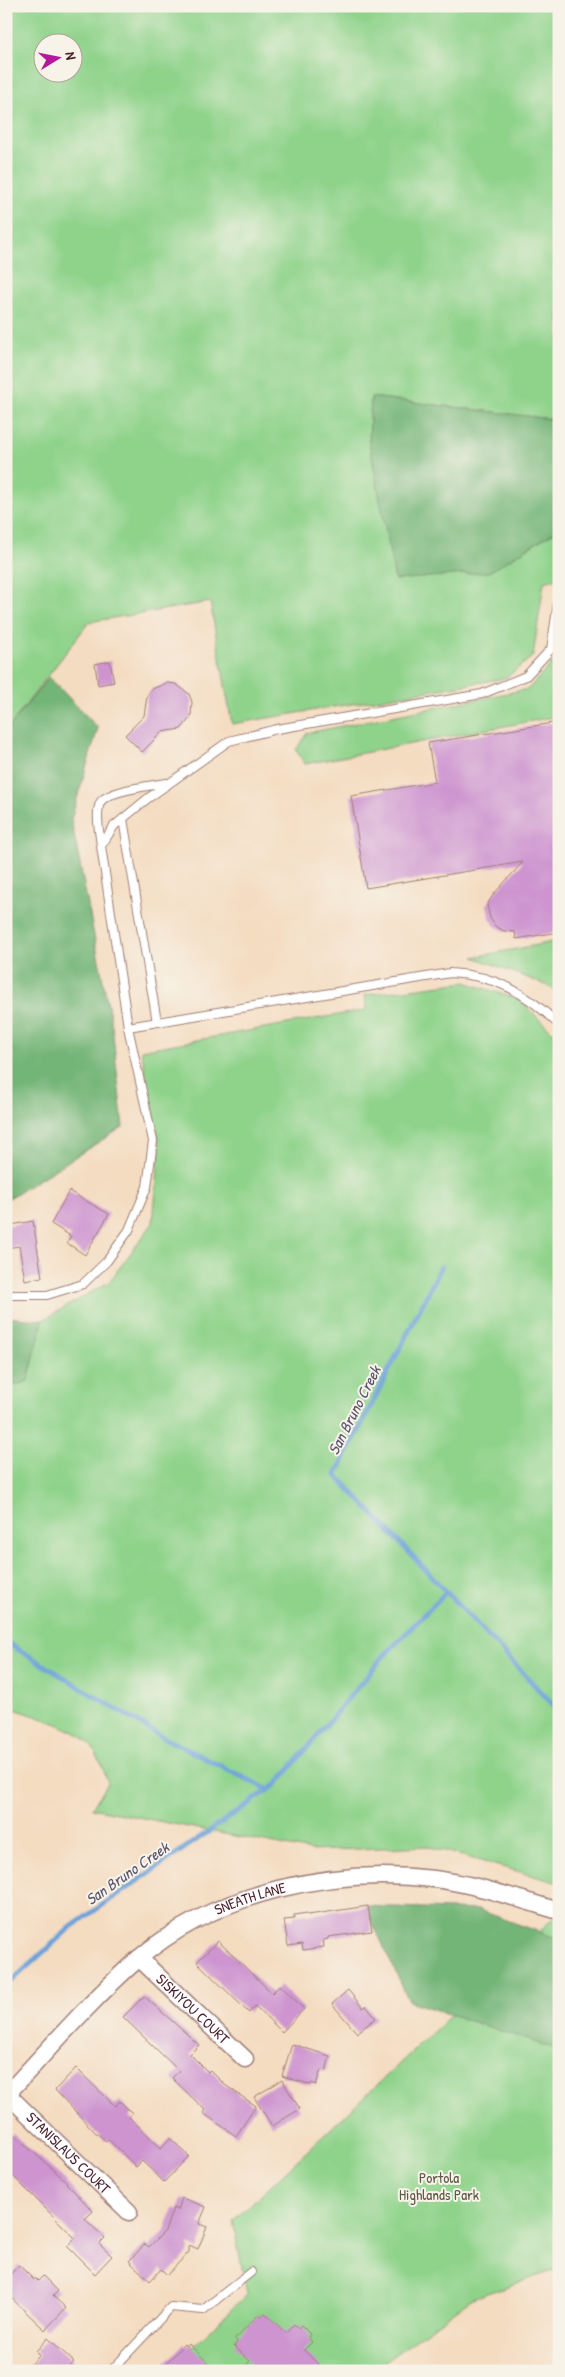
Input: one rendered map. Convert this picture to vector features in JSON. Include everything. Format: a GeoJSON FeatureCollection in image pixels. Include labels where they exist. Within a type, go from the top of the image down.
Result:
{"type":"FeatureCollection","features":[{"type":"Feature","properties":{"kind":"street","name":"SNEATH LANE"},"geometry":{"type":"LineString","coordinates":[[6,2094],[109,1986],[139,1958],[172,1935],[204,1917],[272,1891],[317,1880],[358,1876],[396,1876],[436,1879],[476,1887],[559,1910]]}},
{"type":"Feature","properties":{"kind":"street","name":"SISKIYOU COURT"},"geometry":{"type":"LineString","coordinates":[[139,1958],[245,2059]]}},
{"type":"Feature","properties":{"kind":"street","name":"STANISLAUS COURT"},"geometry":{"type":"LineString","coordinates":[[6,2094],[129,2212]]}},
{"type":"Feature","properties":{"kind":"lane"},"geometry":{"type":"LineString","coordinates":[[101,846],[114,826],[168,783],[228,742],[277,729],[482,694],[526,676],[551,649],[559,596]]}},
{"type":"Feature","properties":{"kind":"lane"},"geometry":{"type":"LineString","coordinates":[[6,1295],[47,1295],[83,1284],[107,1261],[130,1230],[148,1187],[153,1141],[128,1027],[98,818],[100,803],[106,798],[136,788],[168,783]]}},
{"type":"Feature","properties":{"kind":"lane"},"geometry":{"type":"LineString","coordinates":[[123,819],[157,1022]]}},
{"type":"Feature","properties":{"kind":"lane"},"geometry":{"type":"LineString","coordinates":[[128,1027],[450,973],[472,974],[496,981],[518,992],[542,1008],[559,1025]]}},
{"type":"Feature","properties":{"kind":"lane"},"geometry":{"type":"LineString","coordinates":[[111,2371],[171,2307],[203,2310],[251,2272]]}},
{"type":"Feature","properties":{"kind":"green space"},"geometry":{"type":"Polygon","coordinates":[[[6,6],[559,6],[559,420],[371,397],[369,442],[489,572],[559,529],[559,578],[544,582],[533,656],[506,678],[232,724],[210,602],[89,622],[6,731],[6,6]]]}},
{"type":"Feature","properties":{"kind":"green space"},"geometry":{"type":"Polygon","coordinates":[[[371,397],[559,420],[559,529],[489,572],[395,580],[369,442],[371,397]]]}},
{"type":"Feature","properties":{"kind":"green space"},"geometry":{"type":"Polygon","coordinates":[[[556,659],[559,659],[558,716],[305,764],[296,750],[307,733],[528,689],[556,659]]]}},
{"type":"Feature","properties":{"kind":"green space"},"geometry":{"type":"Polygon","coordinates":[[[49,677],[98,728],[71,819],[112,1026],[123,1127],[6,1200],[6,731],[49,677]]]}},
{"type":"Feature","properties":{"kind":"green space"},"geometry":{"type":"Polygon","coordinates":[[[553,942],[559,943],[559,997],[551,987],[474,957],[553,942]]]}},
{"type":"Feature","properties":{"kind":"green space"},"geometry":{"type":"Polygon","coordinates":[[[465,982],[518,999],[559,1038],[559,1437],[556,1445],[559,1453],[559,1883],[427,1846],[311,1851],[92,1808],[108,1783],[95,1752],[87,1741],[66,1728],[6,1706],[6,1388],[28,1381],[43,1320],[109,1282],[153,1223],[160,1145],[141,1050],[366,1010],[365,995],[465,982]]]}},
{"type":"Feature","properties":{"kind":"green space"},"geometry":{"type":"Polygon","coordinates":[[[6,1317],[43,1320],[28,1381],[6,1388],[6,1317]]]}},
{"type":"Feature","properties":{"kind":"green space"},"geometry":{"type":"Polygon","coordinates":[[[365,1906],[479,1910],[559,1939],[559,2050],[409,2001],[365,1906]]]}},
{"type":"Feature","properties":{"kind":"green space","name":"Portola Highlands Park"},"geometry":{"type":"Polygon","coordinates":[[[559,1913],[559,2269],[472,2298],[372,2371],[168,2371],[247,2294],[233,2221],[559,1913]]]}},
{"type":"Feature","properties":{"kind":"building"},"geometry":{"type":"Polygon","coordinates":[[[110,661],[114,682],[98,685],[95,664],[110,661]]]}},
{"type":"Feature","properties":{"kind":"building"},"geometry":{"type":"Polygon","coordinates":[[[167,683],[176,684],[189,694],[192,702],[191,717],[181,729],[162,732],[142,752],[125,735],[144,716],[147,696],[152,689],[167,683]]]}},
{"type":"Feature","properties":{"kind":"building"},"geometry":{"type":"Polygon","coordinates":[[[559,722],[559,932],[516,939],[515,932],[504,931],[495,926],[490,918],[487,905],[493,895],[523,862],[366,888],[351,796],[435,782],[428,743],[559,722]]]}},
{"type":"Feature","properties":{"kind":"building"},"geometry":{"type":"Polygon","coordinates":[[[69,1191],[109,1214],[85,1255],[67,1243],[71,1236],[51,1224],[69,1191]]]}},
{"type":"Feature","properties":{"kind":"building"},"geometry":{"type":"Polygon","coordinates":[[[33,1221],[42,1277],[25,1280],[19,1246],[6,1248],[6,1226],[33,1221]]]}},
{"type":"Feature","properties":{"kind":"building"},"geometry":{"type":"Polygon","coordinates":[[[368,1906],[372,1931],[328,1937],[328,1939],[323,1940],[324,1947],[303,1950],[302,1944],[288,1946],[284,1920],[294,1919],[294,1915],[307,1913],[308,1915],[368,1906]]]}},
{"type":"Feature","properties":{"kind":"building"},"geometry":{"type":"Polygon","coordinates":[[[218,1941],[272,1993],[280,1985],[304,2009],[282,2032],[255,2006],[249,2013],[197,1962],[218,1941]]]}},
{"type":"Feature","properties":{"kind":"building"},"geometry":{"type":"Polygon","coordinates":[[[348,1990],[363,2008],[366,2006],[376,2018],[357,2033],[332,2004],[348,1990]]]}},
{"type":"Feature","properties":{"kind":"building"},"geometry":{"type":"Polygon","coordinates":[[[144,1996],[199,2045],[190,2054],[208,2072],[210,2070],[225,2085],[256,2106],[236,2136],[203,2113],[205,2110],[172,2078],[179,2071],[123,2017],[144,1996]]]}},
{"type":"Feature","properties":{"kind":"building"},"geometry":{"type":"Polygon","coordinates":[[[292,2044],[330,2056],[326,2071],[321,2070],[316,2085],[282,2076],[292,2044]]]}},
{"type":"Feature","properties":{"kind":"building"},"geometry":{"type":"Polygon","coordinates":[[[76,2068],[115,2106],[120,2101],[132,2113],[129,2117],[161,2148],[170,2138],[189,2156],[164,2182],[142,2161],[136,2167],[108,2139],[106,2141],[95,2132],[55,2090],[76,2068]]]}},
{"type":"Feature","properties":{"kind":"building"},"geometry":{"type":"Polygon","coordinates":[[[282,2080],[300,2109],[272,2126],[254,2097],[282,2080]]]}},
{"type":"Feature","properties":{"kind":"building"},"geometry":{"type":"Polygon","coordinates":[[[13,2134],[67,2182],[93,2211],[85,2219],[105,2238],[99,2244],[112,2256],[95,2274],[67,2246],[75,2238],[6,2169],[6,2140],[13,2134]]]}},
{"type":"Feature","properties":{"kind":"building"},"geometry":{"type":"Polygon","coordinates":[[[182,2198],[206,2207],[199,2224],[207,2227],[198,2249],[189,2245],[189,2252],[167,2275],[161,2269],[150,2281],[129,2261],[145,2244],[149,2247],[165,2231],[173,2208],[178,2210],[182,2198]]]}},
{"type":"Feature","properties":{"kind":"building"},"geometry":{"type":"Polygon","coordinates":[[[19,2265],[34,2280],[35,2278],[38,2281],[43,2276],[58,2291],[53,2296],[66,2308],[45,2330],[6,2293],[6,2279],[19,2265]]]}},
{"type":"Feature","properties":{"kind":"building"},"geometry":{"type":"Polygon","coordinates":[[[265,2313],[286,2333],[294,2324],[298,2328],[301,2325],[310,2334],[308,2337],[312,2342],[304,2350],[325,2371],[241,2371],[250,2361],[234,2346],[237,2342],[235,2339],[259,2314],[261,2317],[265,2313]]]}},
{"type":"Feature","properties":{"kind":"building"},"geometry":{"type":"Polygon","coordinates":[[[48,2338],[74,2362],[66,2371],[25,2371],[39,2356],[36,2351],[48,2338]]]}},
{"type":"Feature","properties":{"kind":"building"},"geometry":{"type":"Polygon","coordinates":[[[184,2344],[187,2347],[189,2344],[216,2371],[159,2371],[184,2344]]]}},
{"type":"Feature","properties":{"kind":"waterway","name":"San Bruno Creek"},"geometry":{"type":"LineString","coordinates":[[441,1267],[336,1475],[559,1711]]}},
{"type":"Feature","properties":{"kind":"waterway","name":"San Bruno Creek"},"geometry":{"type":"LineString","coordinates":[[6,1986],[71,1927],[277,1784],[382,1658],[445,1593]]}},
{"type":"Feature","properties":{"kind":"waterway","name":"San Bruno Creek"},"geometry":{"type":"LineString","coordinates":[[6,1642],[162,1737],[269,1790]]}}]}
